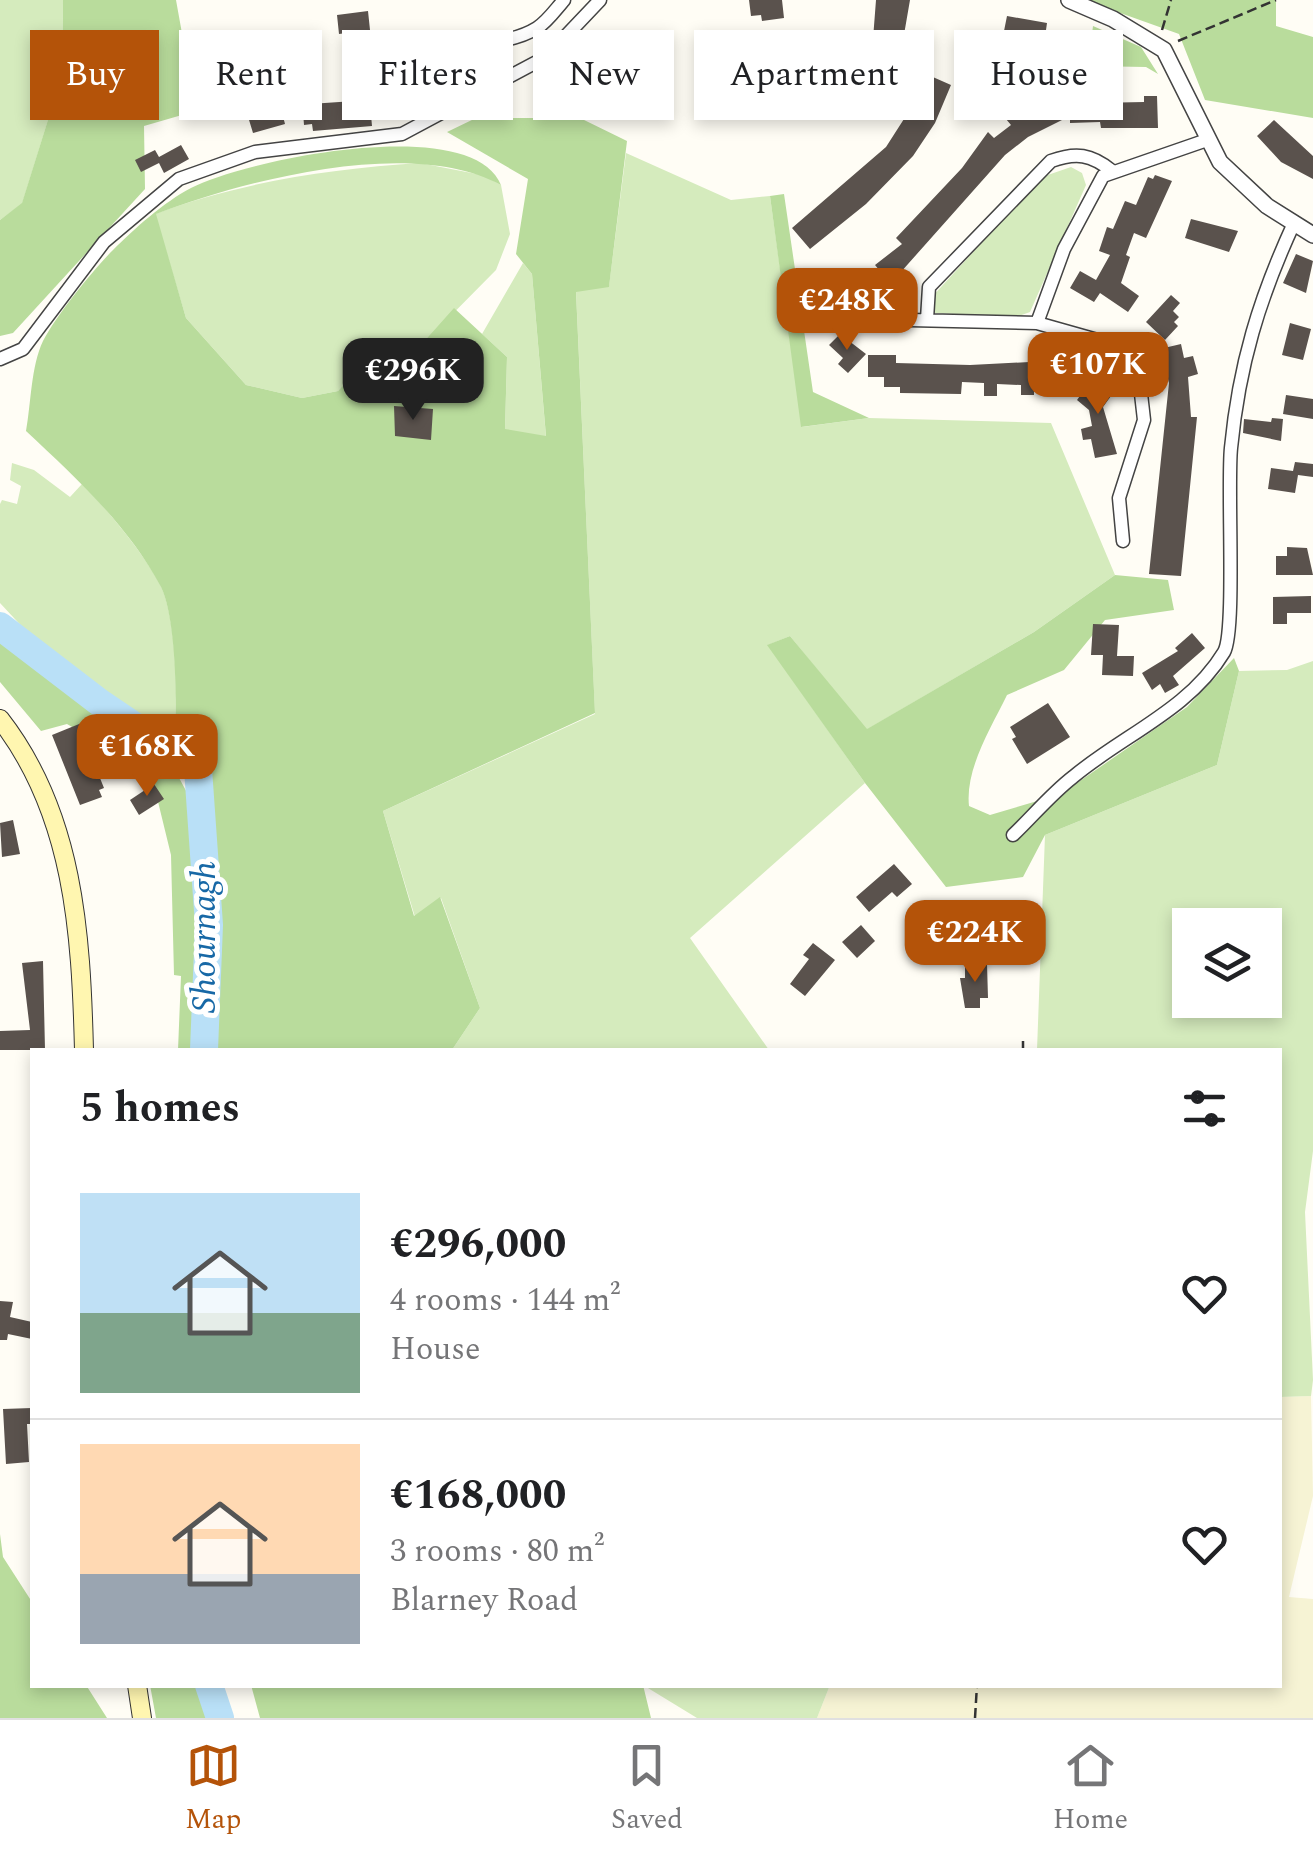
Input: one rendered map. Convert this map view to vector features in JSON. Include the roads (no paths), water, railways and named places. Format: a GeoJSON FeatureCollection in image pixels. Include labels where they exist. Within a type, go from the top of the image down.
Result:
{"type":"FeatureCollection","features":[{"type":"Feature","properties":{"kind":"main road"},"geometry":{"type":"LineString","coordinates":[[0,718],[46,793],[68,863],[75,900],[84,1048]]}},
{"type":"Feature","properties":{"kind":"main road"},"geometry":{"type":"LineString","coordinates":[[137,1688],[142,1718]]}},
{"type":"Feature","properties":{"kind":"street"},"geometry":{"type":"LineString","coordinates":[[513,36],[538,28],[566,0],[594,5]]}},
{"type":"Feature","properties":{"kind":"street"},"geometry":{"type":"LineString","coordinates":[[1069,0],[1161,48],[1207,140],[1230,174],[1313,235]]}},
{"type":"Feature","properties":{"kind":"street"},"geometry":{"type":"LineString","coordinates":[[0,358],[23,350],[104,242],[179,179],[255,152],[402,134],[546,57],[594,5]]}},
{"type":"Feature","properties":{"kind":"street"},"geometry":{"type":"LineString","coordinates":[[1036,323],[1064,249],[1103,176],[1207,140]]}},
{"type":"Feature","properties":{"kind":"street"},"geometry":{"type":"LineString","coordinates":[[927,319],[929,287],[1051,161],[1072,154],[1096,158],[1112,172]]}},
{"type":"Feature","properties":{"kind":"street"},"geometry":{"type":"LineString","coordinates":[[1013,835],[1072,777],[1177,705],[1199,685],[1228,647],[1230,454],[1238,391],[1252,322],[1294,224]]}},
{"type":"Feature","properties":{"kind":"street"},"geometry":{"type":"LineString","coordinates":[[910,320],[1036,323],[1115,345],[1131,361],[1144,420],[1119,498],[1122,541]]}},
{"type":"Feature","properties":{"kind":"waterway","name":"Shournagh"},"geometry":{"type":"LineString","coordinates":[[0,626],[99,702],[198,769],[209,925],[204,1048]]}},
{"type":"Feature","properties":{"kind":"waterway","name":"Shournagh"},"geometry":{"type":"LineString","coordinates":[[210,1688],[220,1718]]}}]}
